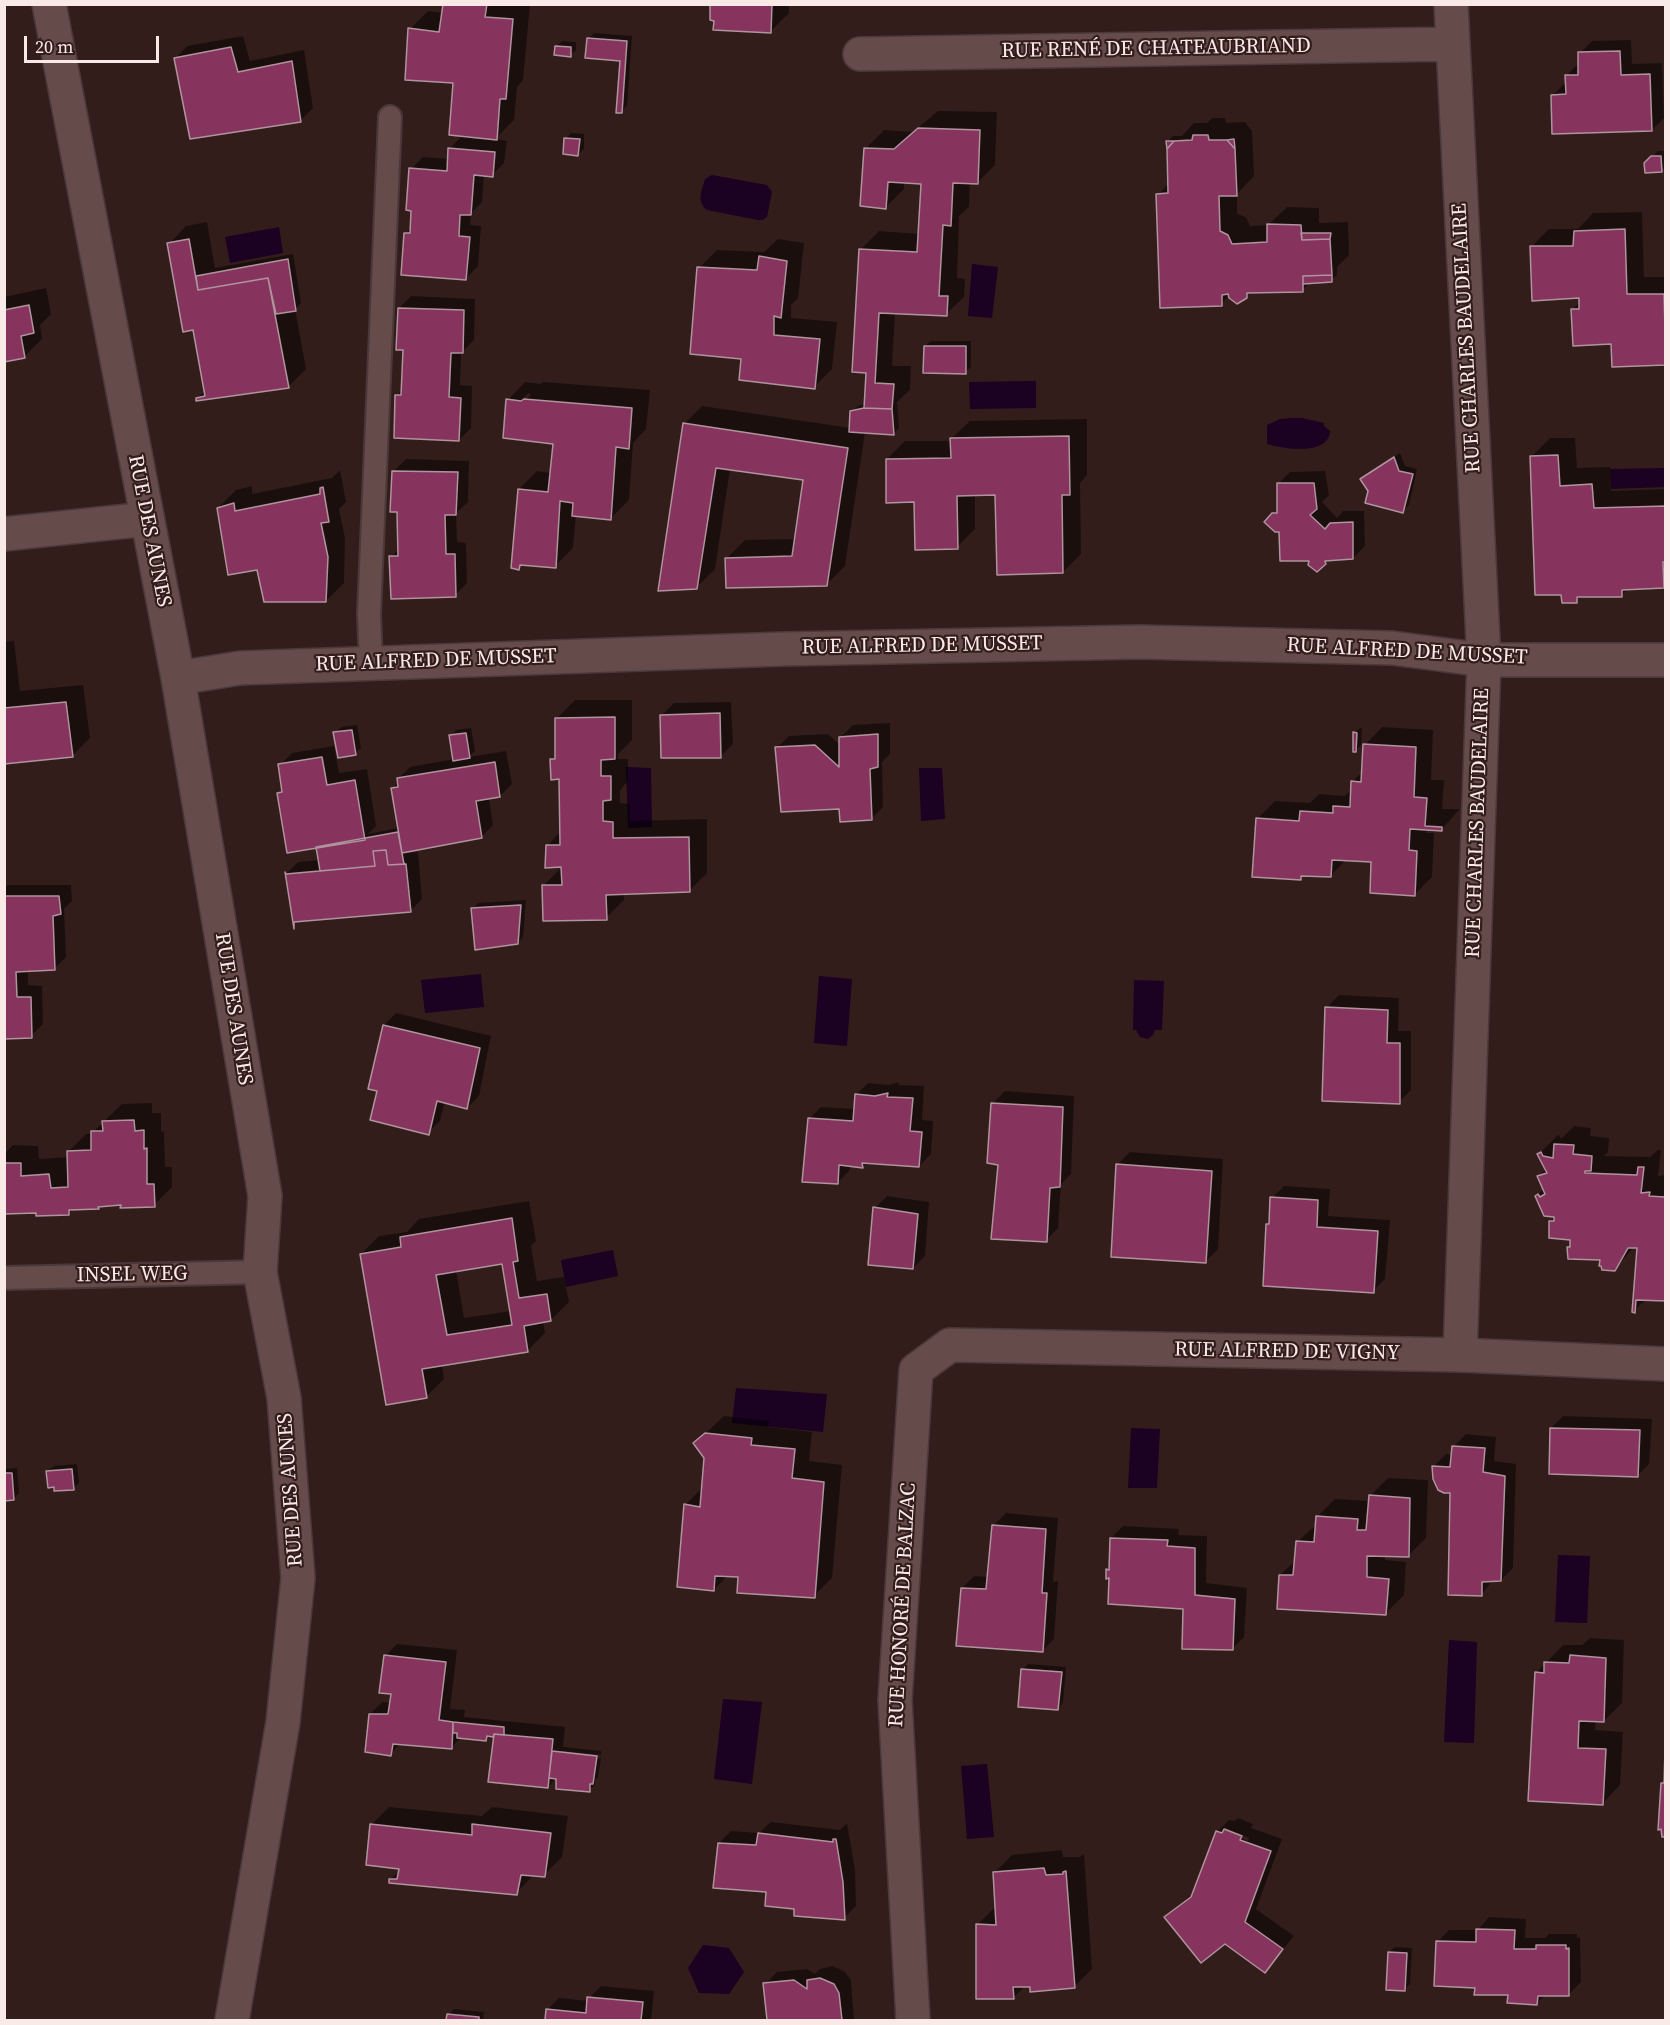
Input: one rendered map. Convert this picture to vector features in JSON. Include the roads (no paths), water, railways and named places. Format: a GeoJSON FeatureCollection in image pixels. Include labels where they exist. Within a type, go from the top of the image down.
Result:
{"type":"FeatureCollection","features":[{"type":"Feature","properties":{"kind":"street","name":"RUE DES AUNES"},"geometry":{"type":"LineString","coordinates":[[49,4],[178,678],[265,1196],[260,1272],[284,1398],[298,1578],[283,1722],[232,2020]]}},
{"type":"Feature","properties":{"kind":"street","name":"RUE CHARLES BAUDELAIRE"},"geometry":{"type":"LineString","coordinates":[[1451,4],[1484,660],[1460,1355]]}},
{"type":"Feature","properties":{"kind":"street","name":"RUE RENÉ DE CHATEAUBRIAND"},"geometry":{"type":"LineString","coordinates":[[860,54],[1452,44]]}},
{"type":"Feature","properties":{"kind":"street"},"geometry":{"type":"LineString","coordinates":[[4,534],[147,519]]}},
{"type":"Feature","properties":{"kind":"street","name":"RUE ALFRED DE MUSSET"},"geometry":{"type":"LineString","coordinates":[[178,678],[240,668],[371,663],[784,649],[1139,642],[1392,648],[1484,660],[1665,660]]}},
{"type":"Feature","properties":{"kind":"street","name":"RUE ALFRED DE VIGNY"},"geometry":{"type":"LineString","coordinates":[[916,1370],[950,1345],[1460,1355],[1665,1364]]}},
{"type":"Feature","properties":{"kind":"street","name":"RUE HONORÉ DE BALZAC"},"geometry":{"type":"LineString","coordinates":[[913,2020],[895,1700],[916,1370]]}},
{"type":"Feature","properties":{"kind":"lane"},"geometry":{"type":"LineString","coordinates":[[371,663],[369,614],[390,117]]}},
{"type":"Feature","properties":{"kind":"lane","name":"INSEL WEG"},"geometry":{"type":"LineString","coordinates":[[4,1278],[260,1272]]}}]}
